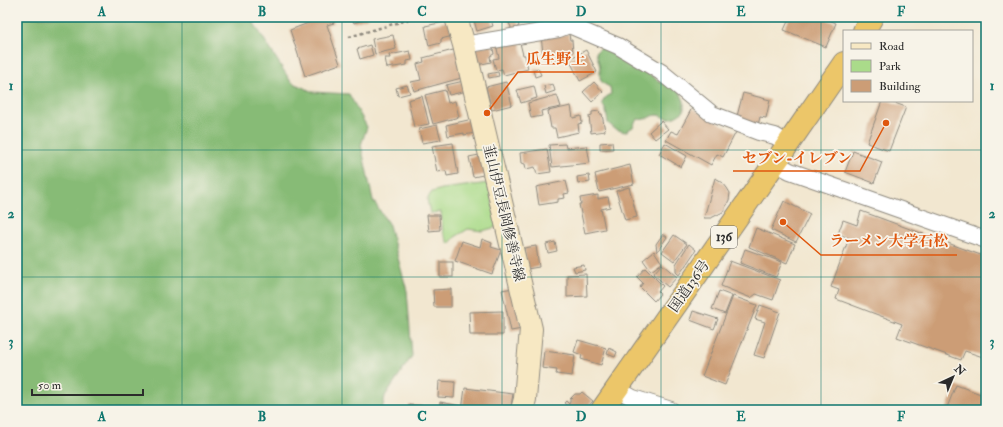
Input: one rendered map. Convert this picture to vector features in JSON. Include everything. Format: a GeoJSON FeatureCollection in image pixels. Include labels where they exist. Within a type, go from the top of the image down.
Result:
{"type":"FeatureCollection","features":[{"type":"Feature","properties":{"kind":"highway"},"geometry":{"type":"LineString","coordinates":[[865,30],[872,17]]}},
{"type":"Feature","properties":{"kind":"highway","name":"国道136号"},"geometry":{"type":"LineString","coordinates":[[602,410],[843,64]]}},
{"type":"Feature","properties":{"kind":"main road","name":"韮山伊豆長岡修善寺線"},"geometry":{"type":"LineString","coordinates":[[456,17],[464,45],[531,329],[525,399],[522,410]]}},
{"type":"Feature","properties":{"kind":"street"},"geometry":{"type":"LineString","coordinates":[[549,17],[563,18],[569,25],[618,46],[661,72],[712,114],[759,132],[775,136],[788,144]]}},
{"type":"Feature","properties":{"kind":"street"},"geometry":{"type":"LineString","coordinates":[[464,45],[558,29],[569,25]]}},
{"type":"Feature","properties":{"kind":"street"},"geometry":{"type":"LineString","coordinates":[[775,164],[986,240]]}},
{"type":"Feature","properties":{"kind":"street"},"geometry":{"type":"LineString","coordinates":[[617,389],[633,398],[671,410]]}},
{"type":"Feature","properties":{"kind":"path"},"geometry":{"type":"LineString","coordinates":[[349,37],[417,17]]}},
{"type":"Feature","properties":{"kind":"green space"},"geometry":{"type":"Polygon","coordinates":[[[17,17],[250,17],[291,82],[313,92],[349,94],[367,127],[361,145],[373,200],[389,225],[407,291],[412,356],[385,396],[382,410],[17,410],[17,17]]]}},
{"type":"Feature","properties":{"kind":"green space"},"geometry":{"type":"Polygon","coordinates":[[[607,47],[633,65],[643,69],[661,83],[670,85],[680,92],[684,101],[684,111],[671,118],[657,115],[638,119],[633,127],[625,132],[615,129],[608,123],[606,111],[602,103],[605,98],[611,94],[610,87],[604,84],[601,80],[600,67],[596,52],[600,48],[607,47]]]}},
{"type":"Feature","properties":{"kind":"green space"},"geometry":{"type":"Polygon","coordinates":[[[489,183],[497,227],[482,231],[468,229],[455,237],[449,244],[443,232],[441,212],[430,213],[427,199],[432,192],[442,189],[489,183]]]}},
{"type":"Feature","properties":{"kind":"building"},"geometry":{"type":"Polygon","coordinates":[[[309,17],[332,17],[334,23],[327,25],[340,64],[305,76],[290,30],[311,22],[309,17]]]}},
{"type":"Feature","properties":{"kind":"building"},"geometry":{"type":"Polygon","coordinates":[[[351,17],[370,17],[354,23],[351,17]]]}},
{"type":"Feature","properties":{"kind":"building"},"geometry":{"type":"Polygon","coordinates":[[[473,17],[490,17],[493,26],[477,31],[473,17]]]}},
{"type":"Feature","properties":{"kind":"building"},"geometry":{"type":"Polygon","coordinates":[[[516,17],[519,26],[512,30],[508,20],[516,17]]]}},
{"type":"Feature","properties":{"kind":"building"},"geometry":{"type":"Polygon","coordinates":[[[790,17],[821,17],[836,23],[826,47],[784,30],[790,17]]]}},
{"type":"Feature","properties":{"kind":"building"},"geometry":{"type":"Polygon","coordinates":[[[449,21],[453,36],[441,39],[441,43],[429,46],[425,26],[449,21]]]}},
{"type":"Feature","properties":{"kind":"building"},"geometry":{"type":"Polygon","coordinates":[[[569,34],[570,40],[572,40],[573,52],[562,53],[563,60],[548,62],[547,52],[543,53],[541,36],[569,34]]]}},
{"type":"Feature","properties":{"kind":"building"},"geometry":{"type":"Polygon","coordinates":[[[393,35],[396,49],[375,54],[372,39],[393,35]]]}},
{"type":"Feature","properties":{"kind":"building"},"geometry":{"type":"Polygon","coordinates":[[[519,39],[528,69],[504,75],[502,69],[496,70],[493,59],[499,58],[496,44],[519,39]]]}},
{"type":"Feature","properties":{"kind":"building"},"geometry":{"type":"Polygon","coordinates":[[[492,44],[494,54],[490,56],[491,62],[477,65],[473,49],[492,44]]]}},
{"type":"Feature","properties":{"kind":"building"},"geometry":{"type":"Polygon","coordinates":[[[370,45],[373,55],[360,59],[357,49],[370,45]]]}},
{"type":"Feature","properties":{"kind":"building"},"geometry":{"type":"Polygon","coordinates":[[[457,49],[465,77],[414,91],[411,82],[421,80],[417,64],[424,62],[423,58],[457,49]]]}},
{"type":"Feature","properties":{"kind":"building"},"geometry":{"type":"Polygon","coordinates":[[[586,50],[597,72],[580,81],[569,59],[586,50]]]}},
{"type":"Feature","properties":{"kind":"building"},"geometry":{"type":"Polygon","coordinates":[[[410,51],[412,60],[407,61],[407,65],[387,68],[385,58],[390,58],[389,55],[410,51]]]}},
{"type":"Feature","properties":{"kind":"building"},"geometry":{"type":"Polygon","coordinates":[[[538,68],[541,75],[535,77],[533,70],[538,68]]]}},
{"type":"Feature","properties":{"kind":"building"},"geometry":{"type":"Polygon","coordinates":[[[498,72],[499,76],[489,78],[488,74],[498,72]]]}},
{"type":"Feature","properties":{"kind":"building"},"geometry":{"type":"Polygon","coordinates":[[[464,81],[467,91],[449,95],[446,85],[464,81]]]}},
{"type":"Feature","properties":{"kind":"building"},"geometry":{"type":"Polygon","coordinates":[[[506,82],[512,105],[492,110],[486,87],[506,82]]]}},
{"type":"Feature","properties":{"kind":"building"},"geometry":{"type":"Polygon","coordinates":[[[594,82],[603,92],[592,102],[583,92],[594,82]]]}},
{"type":"Feature","properties":{"kind":"building"},"geometry":{"type":"Polygon","coordinates":[[[553,84],[555,91],[546,94],[544,86],[553,84]]]}},
{"type":"Feature","properties":{"kind":"building"},"geometry":{"type":"Polygon","coordinates":[[[407,85],[410,93],[398,96],[396,88],[407,85]]]}},
{"type":"Feature","properties":{"kind":"building"},"geometry":{"type":"Polygon","coordinates":[[[534,86],[537,98],[521,103],[517,90],[534,86]]]}},
{"type":"Feature","properties":{"kind":"building"},"geometry":{"type":"Polygon","coordinates":[[[445,90],[448,103],[455,101],[459,117],[433,124],[425,95],[445,90]]]}},
{"type":"Feature","properties":{"kind":"building"},"geometry":{"type":"Polygon","coordinates":[[[743,93],[770,100],[766,118],[760,117],[758,125],[736,120],[743,93]]]}},
{"type":"Feature","properties":{"kind":"building"},"geometry":{"type":"Polygon","coordinates":[[[557,95],[561,107],[541,111],[542,116],[531,118],[528,103],[557,95]]]}},
{"type":"Feature","properties":{"kind":"building"},"geometry":{"type":"Polygon","coordinates":[[[422,96],[429,124],[414,127],[408,100],[422,96]]]}},
{"type":"Feature","properties":{"kind":"building"},"geometry":{"type":"Polygon","coordinates":[[[882,102],[892,102],[906,107],[889,151],[867,143],[882,102]]]}},
{"type":"Feature","properties":{"kind":"building"},"geometry":{"type":"Polygon","coordinates":[[[571,106],[573,118],[581,116],[582,123],[578,124],[579,132],[557,137],[555,128],[551,128],[548,111],[571,106]]]}},
{"type":"Feature","properties":{"kind":"building"},"geometry":{"type":"Polygon","coordinates":[[[692,108],[736,132],[723,157],[717,154],[711,165],[666,140],[671,131],[678,134],[692,108]]]}},
{"type":"Feature","properties":{"kind":"building"},"geometry":{"type":"Polygon","coordinates":[[[599,111],[600,114],[602,114],[605,131],[591,133],[589,116],[592,115],[592,112],[599,111]]]}},
{"type":"Feature","properties":{"kind":"building"},"geometry":{"type":"Polygon","coordinates":[[[477,118],[480,132],[448,136],[446,125],[477,118]]]}},
{"type":"Feature","properties":{"kind":"building"},"geometry":{"type":"Polygon","coordinates":[[[661,121],[668,129],[655,139],[649,132],[661,121]]]}},
{"type":"Feature","properties":{"kind":"building"},"geometry":{"type":"Polygon","coordinates":[[[437,125],[441,140],[422,143],[419,129],[437,125]]]}},
{"type":"Feature","properties":{"kind":"building"},"geometry":{"type":"Polygon","coordinates":[[[612,142],[613,149],[600,150],[600,143],[612,142]]]}},
{"type":"Feature","properties":{"kind":"building"},"geometry":{"type":"Polygon","coordinates":[[[453,143],[458,174],[447,176],[446,171],[437,172],[432,146],[453,143]]]}},
{"type":"Feature","properties":{"kind":"building"},"geometry":{"type":"Polygon","coordinates":[[[665,143],[687,156],[681,167],[659,154],[665,143]]]}},
{"type":"Feature","properties":{"kind":"building"},"geometry":{"type":"Polygon","coordinates":[[[565,144],[566,148],[587,146],[590,163],[552,167],[549,145],[565,144]]]}},
{"type":"Feature","properties":{"kind":"building"},"geometry":{"type":"Polygon","coordinates":[[[547,149],[551,172],[537,174],[535,167],[526,169],[525,164],[521,163],[520,153],[547,149]]]}},
{"type":"Feature","properties":{"kind":"building"},"geometry":{"type":"Polygon","coordinates":[[[853,151],[882,162],[874,183],[845,172],[853,151]]]}},
{"type":"Feature","properties":{"kind":"building"},"geometry":{"type":"Polygon","coordinates":[[[484,154],[488,174],[473,177],[469,157],[484,154]]]}},
{"type":"Feature","properties":{"kind":"building"},"geometry":{"type":"Polygon","coordinates":[[[630,165],[634,184],[599,192],[595,174],[630,165]]]}},
{"type":"Feature","properties":{"kind":"building"},"geometry":{"type":"Polygon","coordinates":[[[589,175],[590,182],[578,184],[577,177],[589,175]]]}},
{"type":"Feature","properties":{"kind":"building"},"geometry":{"type":"Polygon","coordinates":[[[715,178],[723,183],[727,188],[730,193],[729,200],[723,212],[711,218],[704,218],[715,178]]]}},
{"type":"Feature","properties":{"kind":"building"},"geometry":{"type":"Polygon","coordinates":[[[566,181],[569,193],[564,194],[565,198],[558,199],[558,202],[539,205],[536,187],[566,181]]]}},
{"type":"Feature","properties":{"kind":"building"},"geometry":{"type":"Polygon","coordinates":[[[629,187],[637,217],[625,220],[616,191],[629,187]]]}},
{"type":"Feature","properties":{"kind":"building"},"geometry":{"type":"Polygon","coordinates":[[[598,195],[598,199],[608,197],[610,207],[601,209],[605,229],[585,233],[579,204],[581,204],[580,198],[598,195]]]}},
{"type":"Feature","properties":{"kind":"building"},"geometry":{"type":"Polygon","coordinates":[[[784,201],[810,214],[796,242],[771,230],[784,201]]]}},
{"type":"Feature","properties":{"kind":"building"},"geometry":{"type":"Polygon","coordinates":[[[861,211],[986,257],[986,358],[965,351],[961,360],[897,337],[902,324],[836,299],[839,290],[831,287],[849,238],[838,234],[843,220],[857,225],[861,211]]]}},
{"type":"Feature","properties":{"kind":"building"},"geometry":{"type":"Polygon","coordinates":[[[427,215],[439,215],[440,230],[429,231],[427,215]]]}},
{"type":"Feature","properties":{"kind":"building"},"geometry":{"type":"Polygon","coordinates":[[[756,228],[795,244],[787,263],[749,247],[756,228]]]}},
{"type":"Feature","properties":{"kind":"building"},"geometry":{"type":"Polygon","coordinates":[[[663,234],[667,237],[657,252],[656,244],[663,234]]]}},
{"type":"Feature","properties":{"kind":"building"},"geometry":{"type":"Polygon","coordinates":[[[674,235],[687,244],[674,261],[662,252],[674,235]]]}},
{"type":"Feature","properties":{"kind":"building"},"geometry":{"type":"Polygon","coordinates":[[[482,239],[492,243],[491,247],[501,250],[492,274],[455,261],[462,241],[480,247],[482,239]]]}},
{"type":"Feature","properties":{"kind":"building"},"geometry":{"type":"Polygon","coordinates":[[[555,242],[557,251],[548,253],[546,244],[555,242]]]}},
{"type":"Feature","properties":{"kind":"building"},"geometry":{"type":"Polygon","coordinates":[[[689,244],[696,250],[679,275],[676,272],[676,264],[689,244]]]}},
{"type":"Feature","properties":{"kind":"building"},"geometry":{"type":"Polygon","coordinates":[[[536,246],[539,267],[527,269],[524,248],[536,246]]]}},
{"type":"Feature","properties":{"kind":"building"},"geometry":{"type":"Polygon","coordinates":[[[745,249],[782,262],[776,277],[740,263],[745,249]]]}},
{"type":"Feature","properties":{"kind":"building"},"geometry":{"type":"Polygon","coordinates":[[[654,251],[662,263],[651,271],[643,260],[654,251]]]}},
{"type":"Feature","properties":{"kind":"building"},"geometry":{"type":"Polygon","coordinates":[[[730,261],[780,280],[773,300],[756,294],[751,298],[721,286],[730,261]]]}},
{"type":"Feature","properties":{"kind":"building"},"geometry":{"type":"Polygon","coordinates":[[[440,262],[453,262],[453,277],[440,277],[440,262]]]}},
{"type":"Feature","properties":{"kind":"building"},"geometry":{"type":"Polygon","coordinates":[[[662,264],[677,277],[668,287],[653,274],[662,264]]]}},
{"type":"Feature","properties":{"kind":"building"},"geometry":{"type":"Polygon","coordinates":[[[584,265],[585,270],[575,272],[573,267],[584,265]]]}},
{"type":"Feature","properties":{"kind":"building"},"geometry":{"type":"Polygon","coordinates":[[[645,268],[663,286],[658,292],[660,294],[654,301],[640,287],[643,283],[637,277],[645,268]]]}},
{"type":"Feature","properties":{"kind":"building"},"geometry":{"type":"Polygon","coordinates":[[[586,274],[587,296],[567,297],[567,275],[586,274]]]}},
{"type":"Feature","properties":{"kind":"building"},"geometry":{"type":"Polygon","coordinates":[[[513,288],[522,329],[511,331],[502,290],[513,288]]]}},
{"type":"Feature","properties":{"kind":"building"},"geometry":{"type":"Polygon","coordinates":[[[451,289],[451,307],[434,307],[433,290],[451,289]]]}},
{"type":"Feature","properties":{"kind":"building"},"geometry":{"type":"Polygon","coordinates":[[[719,291],[732,296],[725,314],[712,309],[719,291]]]}},
{"type":"Feature","properties":{"kind":"building"},"geometry":{"type":"Polygon","coordinates":[[[733,296],[757,305],[725,385],[702,376],[733,296]]]}},
{"type":"Feature","properties":{"kind":"building"},"geometry":{"type":"Polygon","coordinates":[[[760,305],[780,312],[764,358],[754,355],[765,322],[755,319],[760,305]]]}},
{"type":"Feature","properties":{"kind":"building"},"geometry":{"type":"Polygon","coordinates":[[[503,311],[503,335],[470,335],[469,312],[503,311]]]}},
{"type":"Feature","properties":{"kind":"building"},"geometry":{"type":"Polygon","coordinates":[[[693,311],[718,319],[714,329],[690,320],[693,311]]]}},
{"type":"Feature","properties":{"kind":"building"},"geometry":{"type":"Polygon","coordinates":[[[578,340],[606,348],[601,365],[581,359],[582,355],[574,352],[578,340]]]}},
{"type":"Feature","properties":{"kind":"building"},"geometry":{"type":"Polygon","coordinates":[[[609,348],[617,352],[615,357],[607,354],[609,348]]]}},
{"type":"Feature","properties":{"kind":"building"},"geometry":{"type":"Polygon","coordinates":[[[544,351],[575,355],[572,376],[556,374],[557,370],[542,368],[544,351]]]}},
{"type":"Feature","properties":{"kind":"building"},"geometry":{"type":"Polygon","coordinates":[[[439,381],[455,382],[454,398],[438,397],[439,381]]]}},
{"type":"Feature","properties":{"kind":"building"},"geometry":{"type":"Polygon","coordinates":[[[956,385],[986,396],[986,410],[946,410],[956,385]]]}},
{"type":"Feature","properties":{"kind":"building"},"geometry":{"type":"Polygon","coordinates":[[[465,388],[513,394],[511,406],[509,406],[508,410],[462,410],[465,388]]]}},
{"type":"Feature","properties":{"kind":"building"},"geometry":{"type":"Polygon","coordinates":[[[582,392],[593,401],[585,410],[572,410],[564,403],[566,401],[569,404],[570,399],[575,394],[580,394],[582,392]]]}},
{"type":"Feature","properties":{"kind":"building"},"geometry":{"type":"Polygon","coordinates":[[[440,402],[461,406],[460,410],[439,410],[440,402]]]}},
{"type":"Feature","properties":{"kind":"building"},"geometry":{"type":"Polygon","coordinates":[[[409,405],[422,406],[421,410],[409,410],[409,405]]]}},
{"type":"Feature","properties":{"kind":"place","name":"瓜生野上"},"geometry":{"type":"Point","coordinates":[487,113]}},
{"type":"Feature","properties":{"kind":"place","name":"セブン-イレブン"},"geometry":{"type":"Point","coordinates":[886,123]}},
{"type":"Feature","properties":{"kind":"place","name":"ラーメン大学石松"},"geometry":{"type":"Point","coordinates":[783,222]}}]}
